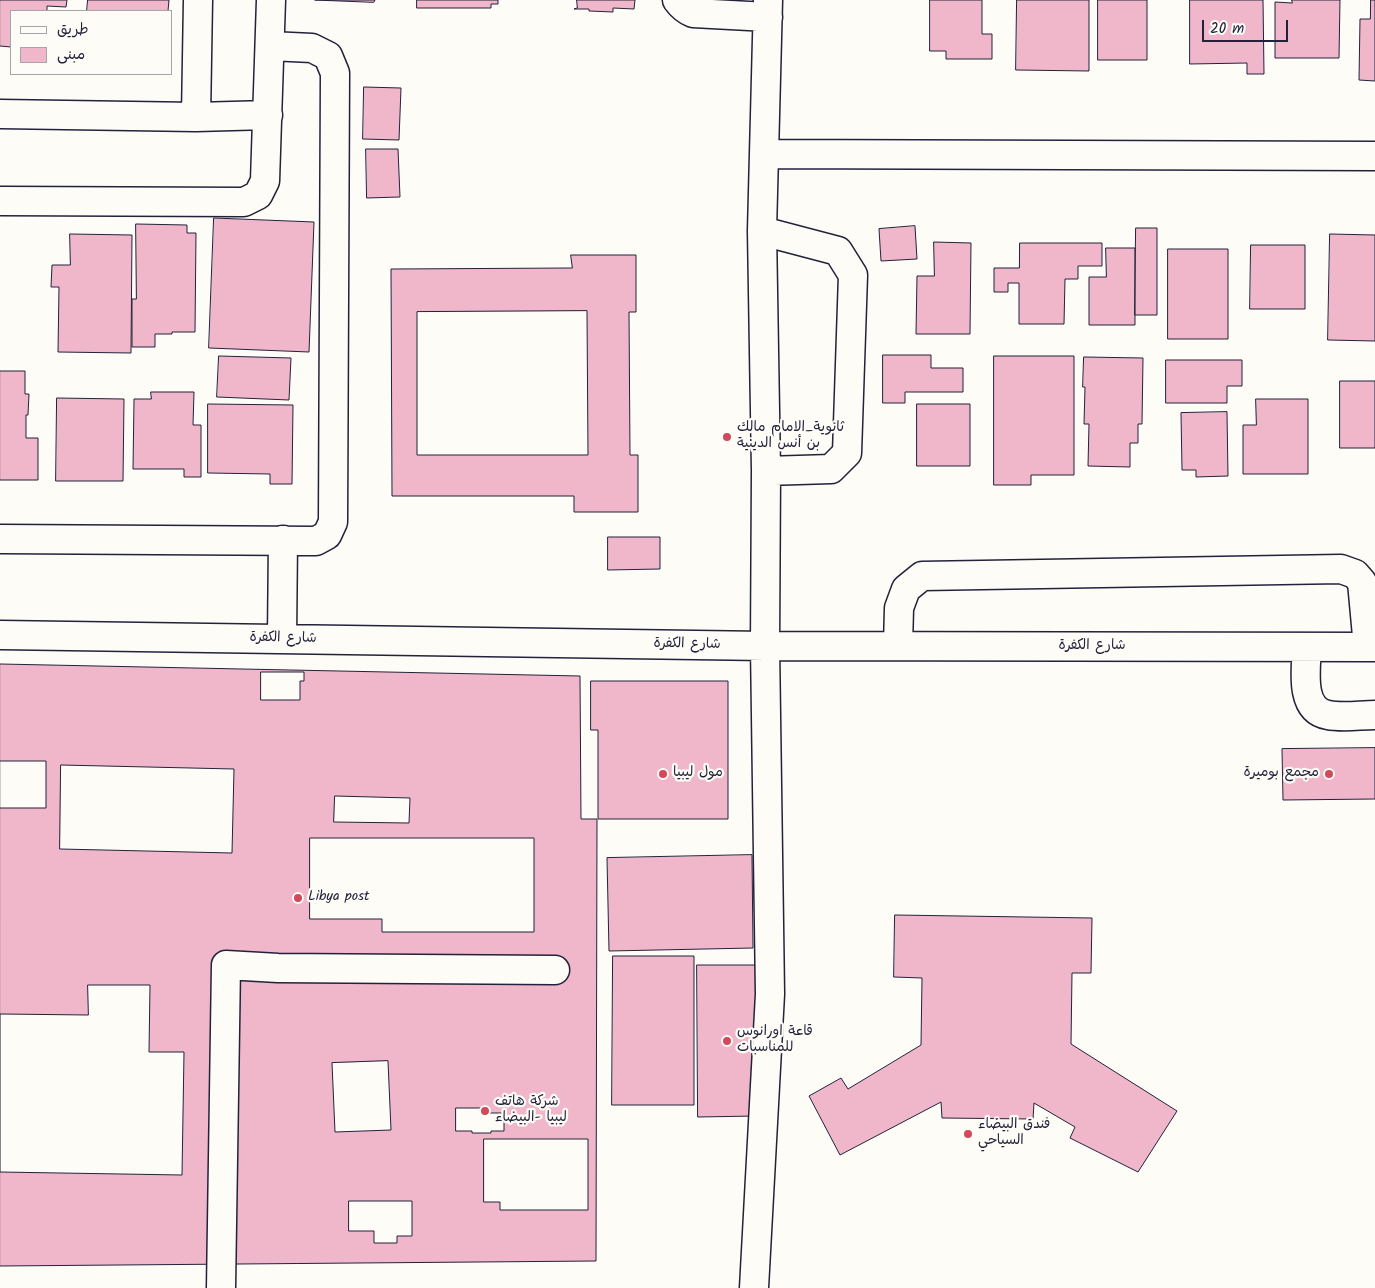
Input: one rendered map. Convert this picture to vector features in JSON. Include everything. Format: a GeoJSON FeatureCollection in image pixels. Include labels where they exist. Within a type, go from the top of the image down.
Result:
{"type":"FeatureCollection","features":[{"type":"Feature","properties":{"kind":"street"},"geometry":{"type":"LineString","coordinates":[[196,117],[198,0]]}},
{"type":"Feature","properties":{"kind":"street"},"geometry":{"type":"LineString","coordinates":[[0,201],[244,202],[258,195],[265,181],[271,0]]}},
{"type":"Feature","properties":{"kind":"street"},"geometry":{"type":"LineString","coordinates":[[677,0],[680,5],[694,13],[768,8],[762,231],[770,994],[754,1288]]}},
{"type":"Feature","properties":{"kind":"street"},"geometry":{"type":"LineString","coordinates":[[0,539],[316,540],[327,535],[333,522],[335,73],[328,56],[312,48],[270,46]]}},
{"type":"Feature","properties":{"kind":"street"},"geometry":{"type":"LineString","coordinates":[[0,114],[196,117],[268,116]]}},
{"type":"Feature","properties":{"kind":"street"},"geometry":{"type":"LineString","coordinates":[[764,154],[1375,156]]}},
{"type":"Feature","properties":{"kind":"street"},"geometry":{"type":"LineString","coordinates":[[762,231],[838,251],[853,275],[847,453],[831,469],[766,471]]}},
{"type":"Feature","properties":{"kind":"street"},"geometry":{"type":"LineString","coordinates":[[282,639],[283,540]]}},
{"type":"Feature","properties":{"kind":"street"},"geometry":{"type":"LineString","coordinates":[[898,646],[899,608],[906,589],[922,576],[1341,569],[1355,574],[1362,582],[1372,647]]}},
{"type":"Feature","properties":{"kind":"street","name":"شارع الكفرة"},"geometry":{"type":"LineString","coordinates":[[0,635],[765,646],[1372,647]]}},
{"type":"Feature","properties":{"kind":"street"},"geometry":{"type":"LineString","coordinates":[[1306,647],[1306,687],[1308,698],[1313,707],[1327,715],[1375,716]]}},
{"type":"Feature","properties":{"kind":"street"},"geometry":{"type":"LineString","coordinates":[[220,1288],[226,965],[278,968],[555,970]]}},
{"type":"Feature","properties":{"kind":"building"},"geometry":{"type":"Polygon","coordinates":[[[0,0],[67,0],[66,7],[47,6],[47,10],[10,10],[10,47],[0,46],[0,0]]]}},
{"type":"Feature","properties":{"kind":"building"},"geometry":{"type":"Polygon","coordinates":[[[88,0],[169,0],[168,10],[87,10],[88,0]]]}},
{"type":"Feature","properties":{"kind":"building"},"geometry":{"type":"Polygon","coordinates":[[[315,0],[375,0],[374,2],[315,0]]]}},
{"type":"Feature","properties":{"kind":"building"},"geometry":{"type":"Polygon","coordinates":[[[417,0],[498,0],[498,4],[491,4],[491,8],[417,8],[417,0]]]}},
{"type":"Feature","properties":{"kind":"building"},"geometry":{"type":"Polygon","coordinates":[[[577,0],[635,0],[634,9],[613,8],[613,12],[574,9],[577,8],[577,0]]]}},
{"type":"Feature","properties":{"kind":"building"},"geometry":{"type":"Polygon","coordinates":[[[930,0],[982,0],[982,34],[992,34],[992,59],[946,59],[946,51],[930,51],[930,0]]]}},
{"type":"Feature","properties":{"kind":"building"},"geometry":{"type":"Polygon","coordinates":[[[1017,0],[1089,0],[1089,71],[1016,70],[1017,0]]]}},
{"type":"Feature","properties":{"kind":"building"},"geometry":{"type":"Polygon","coordinates":[[[1098,0],[1147,0],[1147,60],[1098,60],[1098,0]]]}},
{"type":"Feature","properties":{"kind":"building"},"geometry":{"type":"Polygon","coordinates":[[[1190,0],[1263,0],[1264,74],[1247,74],[1247,63],[1190,64],[1190,0]]]}},
{"type":"Feature","properties":{"kind":"building"},"geometry":{"type":"Polygon","coordinates":[[[1292,0],[1340,0],[1339,58],[1275,58],[1275,2],[1292,3],[1292,0]]]}},
{"type":"Feature","properties":{"kind":"building"},"geometry":{"type":"Polygon","coordinates":[[[1371,0],[1375,0],[1375,81],[1359,80],[1360,19],[1370,19],[1371,0]]]}},
{"type":"Feature","properties":{"kind":"building"},"geometry":{"type":"Polygon","coordinates":[[[364,87],[401,88],[399,140],[363,139],[364,87]]]}},
{"type":"Feature","properties":{"kind":"building"},"geometry":{"type":"Polygon","coordinates":[[[366,149],[398,149],[400,197],[367,198],[366,149]]]}},
{"type":"Feature","properties":{"kind":"building"},"geometry":{"type":"Polygon","coordinates":[[[214,218],[314,222],[309,352],[209,348],[214,218]]]}},
{"type":"Feature","properties":{"kind":"building"},"geometry":{"type":"Polygon","coordinates":[[[136,224],[187,225],[187,233],[196,233],[195,332],[155,334],[155,347],[132,347],[132,299],[136,299],[136,224]]]}},
{"type":"Feature","properties":{"kind":"building"},"geometry":{"type":"Polygon","coordinates":[[[915,226],[917,259],[881,261],[879,229],[915,226]]]}},
{"type":"Feature","properties":{"kind":"building"},"geometry":{"type":"Polygon","coordinates":[[[1136,228],[1157,228],[1157,315],[1135,315],[1136,228]]]}},
{"type":"Feature","properties":{"kind":"building"},"geometry":{"type":"Polygon","coordinates":[[[70,234],[132,235],[131,353],[58,352],[59,287],[51,287],[52,265],[70,265],[70,234]]]}},
{"type":"Feature","properties":{"kind":"building"},"geometry":{"type":"Polygon","coordinates":[[[1330,234],[1375,235],[1375,341],[1328,340],[1330,234]]]}},
{"type":"Feature","properties":{"kind":"building"},"geometry":{"type":"Polygon","coordinates":[[[934,242],[971,243],[970,334],[916,334],[917,276],[934,276],[934,242]]]}},
{"type":"Feature","properties":{"kind":"building"},"geometry":{"type":"Polygon","coordinates":[[[1020,243],[1102,243],[1102,266],[1078,266],[1078,279],[1065,279],[1064,324],[1019,324],[1019,283],[1008,283],[1008,292],[994,292],[994,268],[1019,268],[1020,243]]]}},
{"type":"Feature","properties":{"kind":"building"},"geometry":{"type":"Polygon","coordinates":[[[1251,245],[1305,245],[1305,309],[1250,309],[1251,245]]]}},
{"type":"Feature","properties":{"kind":"building"},"geometry":{"type":"Polygon","coordinates":[[[1106,248],[1135,248],[1135,325],[1089,325],[1089,277],[1106,277],[1106,248]]]}},
{"type":"Feature","properties":{"kind":"building"},"geometry":{"type":"Polygon","coordinates":[[[1168,249],[1228,249],[1228,339],[1168,339],[1168,249]]]}},
{"type":"Feature","properties":{"kind":"building"},"geometry":{"type":"Polygon","coordinates":[[[571,255],[636,255],[636,312],[629,312],[630,455],[638,455],[638,512],[574,512],[574,496],[392,496],[391,269],[572,268],[571,255]],[[587,311],[417,312],[417,455],[588,455],[587,311]]]}},
{"type":"Feature","properties":{"kind":"building"},"geometry":{"type":"Polygon","coordinates":[[[883,355],[931,355],[931,368],[963,368],[963,392],[905,392],[905,403],[883,403],[883,355]]]}},
{"type":"Feature","properties":{"kind":"building"},"geometry":{"type":"Polygon","coordinates":[[[219,356],[291,358],[289,400],[217,397],[219,356]]]}},
{"type":"Feature","properties":{"kind":"building"},"geometry":{"type":"Polygon","coordinates":[[[994,356],[1074,356],[1074,475],[1031,475],[1031,485],[994,485],[994,356]]]}},
{"type":"Feature","properties":{"kind":"building"},"geometry":{"type":"Polygon","coordinates":[[[1084,357],[1143,358],[1142,424],[1138,424],[1138,443],[1130,443],[1130,467],[1088,466],[1089,424],[1084,424],[1084,357]]]}},
{"type":"Feature","properties":{"kind":"building"},"geometry":{"type":"Polygon","coordinates":[[[1166,360],[1242,360],[1242,386],[1227,386],[1227,403],[1166,403],[1166,360]]]}},
{"type":"Feature","properties":{"kind":"building"},"geometry":{"type":"Polygon","coordinates":[[[0,371],[25,371],[25,394],[29,394],[28,415],[26,415],[26,438],[38,438],[38,480],[0,480],[0,371]]]}},
{"type":"Feature","properties":{"kind":"building"},"geometry":{"type":"Polygon","coordinates":[[[1340,381],[1375,381],[1375,448],[1340,448],[1340,381]]]}},
{"type":"Feature","properties":{"kind":"building"},"geometry":{"type":"Polygon","coordinates":[[[151,392],[194,392],[193,425],[201,425],[201,477],[184,477],[184,469],[133,469],[134,399],[151,399],[151,392]]]}},
{"type":"Feature","properties":{"kind":"building"},"geometry":{"type":"Polygon","coordinates":[[[57,398],[124,399],[123,481],[56,481],[57,398]]]}},
{"type":"Feature","properties":{"kind":"building"},"geometry":{"type":"Polygon","coordinates":[[[1256,399],[1308,399],[1308,474],[1243,474],[1243,425],[1256,425],[1256,399]]]}},
{"type":"Feature","properties":{"kind":"building"},"geometry":{"type":"Polygon","coordinates":[[[208,404],[293,405],[292,484],[270,484],[270,474],[208,473],[208,404]]]}},
{"type":"Feature","properties":{"kind":"building"},"geometry":{"type":"Polygon","coordinates":[[[917,404],[970,404],[970,466],[917,466],[917,404]]]}},
{"type":"Feature","properties":{"kind":"building"},"geometry":{"type":"Polygon","coordinates":[[[1227,412],[1228,476],[1196,477],[1196,470],[1182,470],[1181,413],[1227,412]]]}},
{"type":"Feature","properties":{"kind":"building"},"geometry":{"type":"Polygon","coordinates":[[[608,537],[660,537],[660,569],[608,570],[608,537]]]}},
{"type":"Feature","properties":{"kind":"building","name":"Libya post"},"geometry":{"type":"Polygon","coordinates":[[[0,664],[580,676],[581,819],[597,819],[596,1261],[0,1266],[0,664]]]}},
{"type":"Feature","properties":{"kind":"building"},"geometry":{"type":"Polygon","coordinates":[[[261,672],[304,672],[304,681],[300,681],[300,700],[261,700],[261,672]]]}},
{"type":"Feature","properties":{"kind":"building","name":"مول ليبيا"},"geometry":{"type":"Polygon","coordinates":[[[591,681],[728,681],[728,819],[598,819],[598,730],[591,730],[591,681]]]}},
{"type":"Feature","properties":{"kind":"building","name":"مجمع بوميرة"},"geometry":{"type":"Polygon","coordinates":[[[1375,748],[1375,799],[1283,800],[1282,749],[1375,748]]]}},
{"type":"Feature","properties":{"kind":"building"},"geometry":{"type":"Polygon","coordinates":[[[0,761],[46,761],[46,808],[0,808],[0,761]]]}},
{"type":"Feature","properties":{"kind":"building"},"geometry":{"type":"Polygon","coordinates":[[[61,765],[234,769],[232,853],[60,849],[61,765]]]}},
{"type":"Feature","properties":{"kind":"building"},"geometry":{"type":"Polygon","coordinates":[[[335,796],[410,798],[409,823],[334,822],[335,796]]]}},
{"type":"Feature","properties":{"kind":"building"},"geometry":{"type":"Polygon","coordinates":[[[310,838],[534,838],[534,932],[382,932],[382,919],[310,919],[310,838]]]}},
{"type":"Feature","properties":{"kind":"building"},"geometry":{"type":"Polygon","coordinates":[[[752,855],[753,948],[609,951],[607,858],[752,855]]]}},
{"type":"Feature","properties":{"kind":"building"},"geometry":{"type":"Polygon","coordinates":[[[895,915],[1092,918],[1091,973],[1072,973],[1071,1044],[1177,1111],[1138,1172],[1070,1138],[1075,1127],[1034,1103],[1033,1119],[942,1118],[941,1102],[840,1155],[809,1096],[841,1078],[848,1089],[921,1045],[922,978],[894,977],[895,915]]]}},
{"type":"Feature","properties":{"kind":"building"},"geometry":{"type":"Polygon","coordinates":[[[613,956],[694,956],[694,1105],[612,1105],[613,956]]]}},
{"type":"Feature","properties":{"kind":"building","name":"قاعة اورانوس للمناسبات"},"geometry":{"type":"Polygon","coordinates":[[[697,965],[756,965],[756,1116],[698,1117],[697,965]]]}},
{"type":"Feature","properties":{"kind":"building"},"geometry":{"type":"Polygon","coordinates":[[[88,985],[150,985],[149,1052],[184,1052],[182,1175],[0,1172],[0,1014],[88,1015],[88,985]]]}},
{"type":"Feature","properties":{"kind":"building"},"geometry":{"type":"Polygon","coordinates":[[[388,1061],[391,1130],[335,1132],[332,1063],[388,1061]]]}},
{"type":"Feature","properties":{"kind":"building"},"geometry":{"type":"Polygon","coordinates":[[[456,1108],[482,1108],[482,1113],[504,1113],[504,1131],[472,1133],[472,1131],[456,1131],[456,1108]]]}},
{"type":"Feature","properties":{"kind":"building"},"geometry":{"type":"Polygon","coordinates":[[[484,1139],[588,1139],[588,1210],[500,1210],[500,1202],[484,1202],[484,1139]]]}},
{"type":"Feature","properties":{"kind":"building"},"geometry":{"type":"Polygon","coordinates":[[[349,1201],[412,1201],[412,1236],[397,1236],[397,1243],[374,1243],[374,1231],[349,1231],[349,1201]]]}},
{"type":"Feature","properties":{"kind":"place","name":"ثانوية_الامام مالك بن أنس الدينية"},"geometry":{"type":"Point","coordinates":[727,437]}},
{"type":"Feature","properties":{"kind":"place","name":"مول ليبيا"},"geometry":{"type":"Point","coordinates":[663,774]}},
{"type":"Feature","properties":{"kind":"place","name":"مجمع بوميرة"},"geometry":{"type":"Point","coordinates":[1329,774]}},
{"type":"Feature","properties":{"kind":"place","name":"Libya post"},"geometry":{"type":"Point","coordinates":[298,898]}},
{"type":"Feature","properties":{"kind":"place","name":"قاعة اورانوس للمناسبات"},"geometry":{"type":"Point","coordinates":[727,1041]}},
{"type":"Feature","properties":{"kind":"place","name":"شركة هاتف ليبيا -البيضاء"},"geometry":{"type":"Point","coordinates":[485,1111]}},
{"type":"Feature","properties":{"kind":"place","name":"فندق البيضاء السياحي"},"geometry":{"type":"Point","coordinates":[968,1134]}}]}
